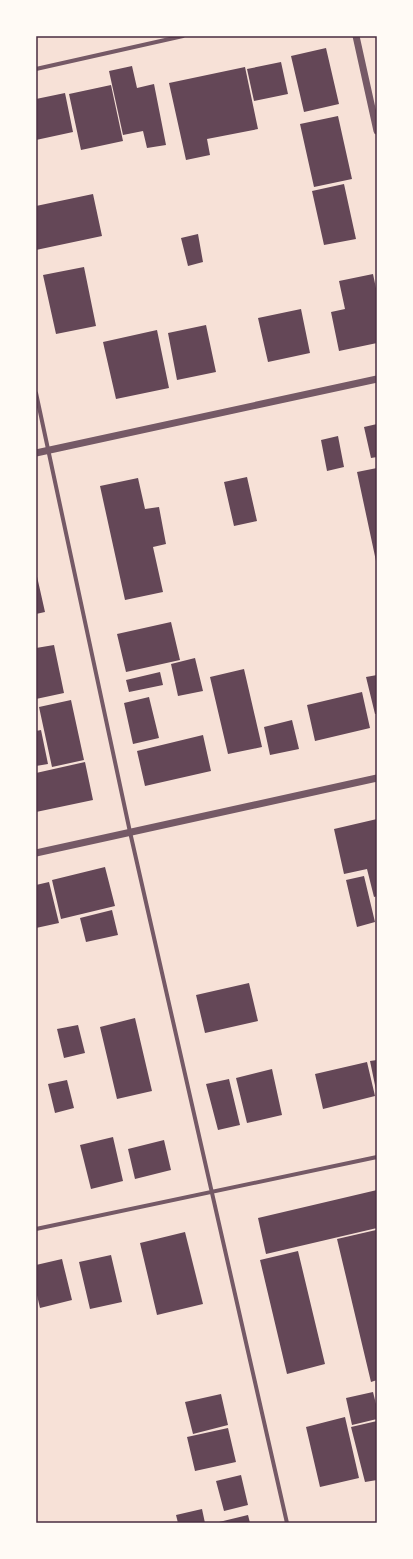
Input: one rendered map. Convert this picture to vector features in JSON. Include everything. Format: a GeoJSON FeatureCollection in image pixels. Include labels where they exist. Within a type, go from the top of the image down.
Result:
{"type":"FeatureCollection","features":[{"type":"Feature","properties":{"kind":"street"},"geometry":{"type":"LineString","coordinates":[[36,69],[183,36]]}},
{"type":"Feature","properties":{"kind":"street"},"geometry":{"type":"LineString","coordinates":[[356,36],[377,131]]}},
{"type":"Feature","properties":{"kind":"street"},"geometry":{"type":"LineString","coordinates":[[36,453],[377,379]]}},
{"type":"Feature","properties":{"kind":"street"},"geometry":{"type":"LineString","coordinates":[[36,393],[130,832],[213,1191],[287,1523]]}},
{"type":"Feature","properties":{"kind":"street"},"geometry":{"type":"LineString","coordinates":[[36,853],[377,778]]}},
{"type":"Feature","properties":{"kind":"street"},"geometry":{"type":"LineString","coordinates":[[36,1228],[377,1157]]}},
{"type":"Feature","properties":{"kind":"building"},"geometry":{"type":"Polygon","coordinates":[[[326,48],[339,104],[304,112],[291,56],[326,48]]]}},
{"type":"Feature","properties":{"kind":"building"},"geometry":{"type":"Polygon","coordinates":[[[281,62],[288,94],[254,101],[247,69],[281,62]]]}},
{"type":"Feature","properties":{"kind":"building"},"geometry":{"type":"Polygon","coordinates":[[[132,66],[137,88],[154,84],[166,145],[147,148],[143,131],[123,135],[109,71],[132,66]]]}},
{"type":"Feature","properties":{"kind":"building"},"geometry":{"type":"Polygon","coordinates":[[[245,67],[258,129],[207,139],[210,155],[186,160],[169,83],[245,67]]]}},
{"type":"Feature","properties":{"kind":"building"},"geometry":{"type":"Polygon","coordinates":[[[111,85],[123,141],[81,150],[69,94],[111,85]]]}},
{"type":"Feature","properties":{"kind":"building"},"geometry":{"type":"Polygon","coordinates":[[[65,93],[73,132],[36,140],[36,99],[65,93]]]}},
{"type":"Feature","properties":{"kind":"building"},"geometry":{"type":"Polygon","coordinates":[[[338,116],[352,179],[314,187],[300,124],[338,116]]]}},
{"type":"Feature","properties":{"kind":"building"},"geometry":{"type":"Polygon","coordinates":[[[344,184],[356,239],[324,245],[312,191],[344,184]]]}},
{"type":"Feature","properties":{"kind":"building"},"geometry":{"type":"Polygon","coordinates":[[[93,194],[102,236],[36,250],[36,206],[93,194]]]}},
{"type":"Feature","properties":{"kind":"building"},"geometry":{"type":"Polygon","coordinates":[[[198,234],[203,262],[188,266],[181,238],[198,234]]]}},
{"type":"Feature","properties":{"kind":"building"},"geometry":{"type":"Polygon","coordinates":[[[84,267],[96,326],[56,334],[43,275],[84,267]]]}},
{"type":"Feature","properties":{"kind":"building"},"geometry":{"type":"Polygon","coordinates":[[[373,274],[377,293],[377,343],[339,351],[331,312],[345,309],[339,281],[373,274]]]}},
{"type":"Feature","properties":{"kind":"building"},"geometry":{"type":"Polygon","coordinates":[[[301,309],[310,353],[268,362],[258,318],[301,309]]]}},
{"type":"Feature","properties":{"kind":"building"},"geometry":{"type":"Polygon","coordinates":[[[206,325],[216,372],[177,380],[168,333],[206,325]]]}},
{"type":"Feature","properties":{"kind":"building"},"geometry":{"type":"Polygon","coordinates":[[[157,330],[169,388],[116,399],[103,342],[157,330]]]}},
{"type":"Feature","properties":{"kind":"building"},"geometry":{"type":"Polygon","coordinates":[[[377,424],[377,457],[371,458],[364,427],[377,424]]]}},
{"type":"Feature","properties":{"kind":"building"},"geometry":{"type":"Polygon","coordinates":[[[338,436],[344,467],[327,471],[321,440],[338,436]]]}},
{"type":"Feature","properties":{"kind":"building"},"geometry":{"type":"Polygon","coordinates":[[[377,468],[377,561],[376,561],[357,472],[377,468]]]}},
{"type":"Feature","properties":{"kind":"building"},"geometry":{"type":"Polygon","coordinates":[[[247,477],[257,521],[234,526],[224,482],[247,477]]]}},
{"type":"Feature","properties":{"kind":"building"},"geometry":{"type":"Polygon","coordinates":[[[138,478],[145,509],[159,507],[166,544],[153,547],[163,592],[125,600],[100,486],[138,478]]]}},
{"type":"Feature","properties":{"kind":"building"},"geometry":{"type":"Polygon","coordinates":[[[36,572],[45,612],[36,614],[36,572]]]}},
{"type":"Feature","properties":{"kind":"building"},"geometry":{"type":"Polygon","coordinates":[[[171,622],[180,660],[126,672],[117,634],[171,622]]]}},
{"type":"Feature","properties":{"kind":"building"},"geometry":{"type":"Polygon","coordinates":[[[54,645],[64,693],[36,699],[36,648],[54,645]]]}},
{"type":"Feature","properties":{"kind":"building"},"geometry":{"type":"Polygon","coordinates":[[[195,658],[203,691],[178,696],[171,664],[195,658]]]}},
{"type":"Feature","properties":{"kind":"building"},"geometry":{"type":"Polygon","coordinates":[[[244,669],[262,747],[228,754],[210,677],[244,669]]]}},
{"type":"Feature","properties":{"kind":"building"},"geometry":{"type":"Polygon","coordinates":[[[160,672],[163,685],[129,692],[126,680],[160,672]]]}},
{"type":"Feature","properties":{"kind":"building"},"geometry":{"type":"Polygon","coordinates":[[[377,675],[377,714],[375,714],[366,677],[377,675]]]}},
{"type":"Feature","properties":{"kind":"building"},"geometry":{"type":"Polygon","coordinates":[[[362,692],[370,728],[315,741],[307,705],[362,692]]]}},
{"type":"Feature","properties":{"kind":"building"},"geometry":{"type":"Polygon","coordinates":[[[149,697],[159,738],[133,744],[124,703],[149,697]]]}},
{"type":"Feature","properties":{"kind":"building"},"geometry":{"type":"Polygon","coordinates":[[[71,700],[84,760],[52,767],[39,707],[71,700]]]}},
{"type":"Feature","properties":{"kind":"building"},"geometry":{"type":"Polygon","coordinates":[[[292,720],[299,749],[270,755],[264,727],[292,720]]]}},
{"type":"Feature","properties":{"kind":"building"},"geometry":{"type":"Polygon","coordinates":[[[41,730],[48,764],[36,766],[36,731],[41,730]]]}},
{"type":"Feature","properties":{"kind":"building"},"geometry":{"type":"Polygon","coordinates":[[[203,735],[211,771],[145,786],[137,751],[203,735]]]}},
{"type":"Feature","properties":{"kind":"building"},"geometry":{"type":"Polygon","coordinates":[[[85,762],[93,800],[36,812],[36,773],[85,762]]]}},
{"type":"Feature","properties":{"kind":"building"},"geometry":{"type":"Polygon","coordinates":[[[377,819],[377,896],[374,897],[367,869],[344,874],[334,829],[377,819]]]}},
{"type":"Feature","properties":{"kind":"building"},"geometry":{"type":"Polygon","coordinates":[[[105,867],[115,906],[61,919],[52,880],[105,867]]]}},
{"type":"Feature","properties":{"kind":"building"},"geometry":{"type":"Polygon","coordinates":[[[364,876],[375,922],[357,927],[346,880],[364,876]]]}},
{"type":"Feature","properties":{"kind":"building"},"geometry":{"type":"Polygon","coordinates":[[[49,882],[59,923],[36,928],[36,885],[49,882]]]}},
{"type":"Feature","properties":{"kind":"building"},"geometry":{"type":"Polygon","coordinates":[[[112,910],[118,935],[86,942],[80,918],[112,910]]]}},
{"type":"Feature","properties":{"kind":"building"},"geometry":{"type":"Polygon","coordinates":[[[249,983],[258,1021],[205,1033],[196,995],[249,983]]]}},
{"type":"Feature","properties":{"kind":"building"},"geometry":{"type":"Polygon","coordinates":[[[135,1018],[152,1091],[117,1099],[100,1027],[135,1018]]]}},
{"type":"Feature","properties":{"kind":"building"},"geometry":{"type":"Polygon","coordinates":[[[78,1025],[85,1053],[64,1058],[57,1029],[78,1025]]]}},
{"type":"Feature","properties":{"kind":"building"},"geometry":{"type":"Polygon","coordinates":[[[377,1060],[377,1090],[376,1090],[370,1061],[377,1060]]]}},
{"type":"Feature","properties":{"kind":"building"},"geometry":{"type":"Polygon","coordinates":[[[367,1062],[375,1096],[323,1109],[315,1074],[367,1062]]]}},
{"type":"Feature","properties":{"kind":"building"},"geometry":{"type":"Polygon","coordinates":[[[272,1069],[282,1115],[247,1123],[236,1078],[272,1069]]]}},
{"type":"Feature","properties":{"kind":"building"},"geometry":{"type":"Polygon","coordinates":[[[229,1079],[240,1125],[218,1130],[206,1084],[229,1079]]]}},
{"type":"Feature","properties":{"kind":"building"},"geometry":{"type":"Polygon","coordinates":[[[67,1080],[74,1108],[55,1113],[48,1084],[67,1080]]]}},
{"type":"Feature","properties":{"kind":"building"},"geometry":{"type":"Polygon","coordinates":[[[113,1137],[123,1181],[91,1189],[80,1145],[113,1137]]]}},
{"type":"Feature","properties":{"kind":"building"},"geometry":{"type":"Polygon","coordinates":[[[164,1140],[171,1170],[135,1179],[128,1149],[164,1140]]]}},
{"type":"Feature","properties":{"kind":"building"},"geometry":{"type":"Polygon","coordinates":[[[377,1190],[377,1228],[266,1254],[258,1218],[377,1190]]]}},
{"type":"Feature","properties":{"kind":"building"},"geometry":{"type":"Polygon","coordinates":[[[376,1230],[377,1380],[371,1382],[337,1239],[376,1230]]]}},
{"type":"Feature","properties":{"kind":"building"},"geometry":{"type":"Polygon","coordinates":[[[185,1232],[203,1304],[157,1315],[140,1243],[185,1232]]]}},
{"type":"Feature","properties":{"kind":"building"},"geometry":{"type":"Polygon","coordinates":[[[298,1251],[325,1364],[287,1374],[260,1260],[298,1251]]]}},
{"type":"Feature","properties":{"kind":"building"},"geometry":{"type":"Polygon","coordinates":[[[111,1255],[122,1302],[90,1309],[79,1262],[111,1255]]]}},
{"type":"Feature","properties":{"kind":"building"},"geometry":{"type":"Polygon","coordinates":[[[62,1259],[72,1300],[40,1308],[36,1291],[36,1265],[62,1259]]]}},
{"type":"Feature","properties":{"kind":"building"},"geometry":{"type":"Polygon","coordinates":[[[373,1392],[377,1408],[377,1419],[352,1425],[346,1398],[373,1392]]]}},
{"type":"Feature","properties":{"kind":"building"},"geometry":{"type":"Polygon","coordinates":[[[221,1394],[228,1425],[193,1434],[185,1402],[221,1394]]]}},
{"type":"Feature","properties":{"kind":"building"},"geometry":{"type":"Polygon","coordinates":[[[345,1417],[359,1478],[320,1487],[306,1427],[345,1417]]]}},
{"type":"Feature","properties":{"kind":"building"},"geometry":{"type":"Polygon","coordinates":[[[377,1421],[377,1480],[365,1482],[351,1427],[377,1421]]]}},
{"type":"Feature","properties":{"kind":"building"},"geometry":{"type":"Polygon","coordinates":[[[228,1428],[236,1462],[195,1471],[187,1437],[228,1428]]]}},
{"type":"Feature","properties":{"kind":"building"},"geometry":{"type":"Polygon","coordinates":[[[241,1475],[248,1505],[224,1511],[216,1481],[241,1475]]]}},
{"type":"Feature","properties":{"kind":"building"},"geometry":{"type":"Polygon","coordinates":[[[202,1509],[205,1523],[178,1523],[176,1515],[202,1509]]]}},
{"type":"Feature","properties":{"kind":"building"},"geometry":{"type":"Polygon","coordinates":[[[248,1515],[250,1523],[219,1523],[219,1522],[248,1515]]]}}]}
